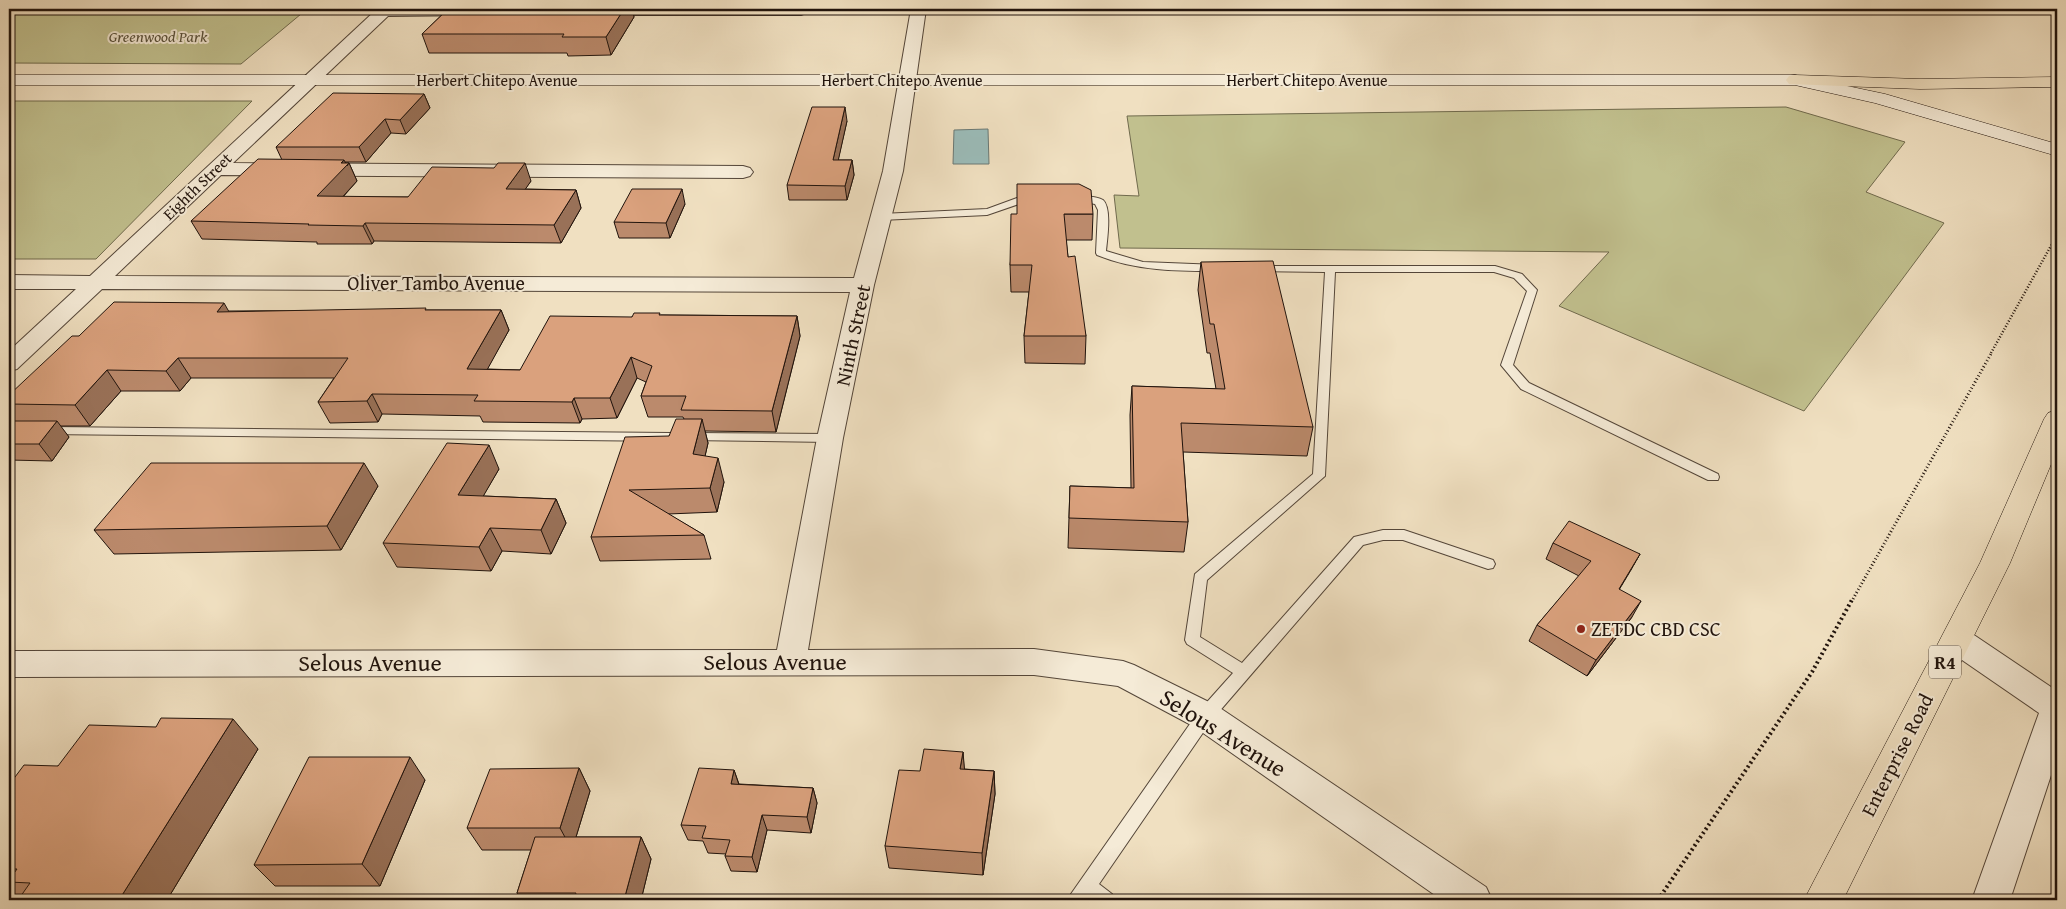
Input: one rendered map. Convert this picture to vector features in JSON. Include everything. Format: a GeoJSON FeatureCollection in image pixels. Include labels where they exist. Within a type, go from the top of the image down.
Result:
{"type":"FeatureCollection","features":[{"type":"Feature","properties":{"kind":"highway"},"geometry":{"type":"LineString","coordinates":[[1795,80],[1920,84],[2057,82]]}},
{"type":"Feature","properties":{"kind":"highway","name":"Enterprise Road"},"geometry":{"type":"LineString","coordinates":[[1823,900],[1995,563],[2057,419]]}},
{"type":"Feature","properties":{"kind":"main road","name":"Herbert Chitepo Avenue"},"geometry":{"type":"LineString","coordinates":[[9,80],[1795,80],[1879,98],[2057,150]]}},
{"type":"Feature","properties":{"kind":"street","name":"Ninth Street"},"geometry":{"type":"LineString","coordinates":[[790,662],[830,438],[863,285],[893,171],[906,80],[919,9]]}},
{"type":"Feature","properties":{"kind":"street"},"geometry":{"type":"LineString","coordinates":[[385,10],[493,10]]}},
{"type":"Feature","properties":{"kind":"street","name":"Eighth Street"},"geometry":{"type":"LineString","coordinates":[[9,364],[308,80],[385,10]]}},
{"type":"Feature","properties":{"kind":"street"},"geometry":{"type":"LineString","coordinates":[[582,10],[801,10]]}},
{"type":"Feature","properties":{"kind":"street"},"geometry":{"type":"LineString","coordinates":[[215,169],[744,172]]}},
{"type":"Feature","properties":{"kind":"street","name":"Oliver Tambo Avenue"},"geometry":{"type":"LineString","coordinates":[[9,282],[863,285]]}},
{"type":"Feature","properties":{"kind":"street"},"geometry":{"type":"LineString","coordinates":[[1957,640],[2057,709],[1991,900]]}},
{"type":"Feature","properties":{"kind":"street","name":"Selous Avenue"},"geometry":{"type":"LineString","coordinates":[[9,664],[1034,662],[1123,674],[1205,716],[1473,900]]}},
{"type":"Feature","properties":{"kind":"lane"},"geometry":{"type":"LineString","coordinates":[[1129,9],[1846,9]]}},
{"type":"Feature","properties":{"kind":"lane"},"geometry":{"type":"LineString","coordinates":[[881,217],[987,212],[1002,209],[1012,202],[1021,199],[1041,198]]}},
{"type":"Feature","properties":{"kind":"lane"},"geometry":{"type":"LineString","coordinates":[[1061,198],[1081,198],[1099,202],[1103,210],[1101,253],[1118,261],[1189,268],[1226,268]]}},
{"type":"Feature","properties":{"kind":"lane"},"geometry":{"type":"LineString","coordinates":[[1245,269],[1495,269],[1518,276],[1532,290],[1507,365],[1525,386],[1714,477]]}},
{"type":"Feature","properties":{"kind":"lane"},"geometry":{"type":"LineString","coordinates":[[1244,672],[1192,640],[1200,578],[1320,476],[1330,270]]}},
{"type":"Feature","properties":{"kind":"lane"},"geometry":{"type":"LineString","coordinates":[[38,431],[830,438]]}},
{"type":"Feature","properties":{"kind":"lane"},"geometry":{"type":"LineString","coordinates":[[1077,900],[1205,716],[1359,541],[1383,535],[1404,535],[1488,564]]}},
{"type":"Feature","properties":{"kind":"lane"},"geometry":{"type":"LineString","coordinates":[[1087,886],[1106,900]]}},
{"type":"Feature","properties":{"kind":"path"},"geometry":{"type":"LineString","coordinates":[[1658,900],[1812,672],[2057,235]]}},
{"type":"Feature","properties":{"kind":"green space","name":"Greenwood Park"},"geometry":{"type":"Polygon","coordinates":[[[9,9],[307,9],[241,64],[9,63],[9,9]]]}},
{"type":"Feature","properties":{"kind":"green space"},"geometry":{"type":"Polygon","coordinates":[[[9,101],[252,101],[96,259],[9,259],[9,101]]]}},
{"type":"Feature","properties":{"kind":"green space"},"geometry":{"type":"Polygon","coordinates":[[[1786,107],[1905,142],[1866,192],[1944,223],[1804,411],[1559,306],[1609,252],[1120,248],[1114,195],[1139,196],[1127,116],[1786,107]]]}},
{"type":"Feature","properties":{"kind":"water"},"geometry":{"type":"Polygon","coordinates":[[[988,129],[989,164],[953,164],[954,130],[988,129]]]}},
{"type":"Feature","properties":{"kind":"building"},"geometry":{"type":"Polygon","coordinates":[[[448,9],[624,9],[606,37],[562,37],[564,34],[422,34],[448,9]]]}},
{"type":"Feature","properties":{"kind":"building"},"geometry":{"type":"Polygon","coordinates":[[[333,93],[424,94],[400,120],[385,119],[359,147],[276,147],[333,93]]]}},
{"type":"Feature","properties":{"kind":"building"},"geometry":{"type":"Polygon","coordinates":[[[812,107],[845,107],[833,160],[852,160],[845,186],[787,185],[812,107]]]}},
{"type":"Feature","properties":{"kind":"building"},"geometry":{"type":"Polygon","coordinates":[[[258,159],[344,160],[341,163],[349,163],[317,196],[408,197],[432,167],[494,168],[498,163],[525,163],[506,189],[576,190],[554,225],[365,223],[363,226],[191,221],[258,159]]]}},
{"type":"Feature","properties":{"kind":"building"},"geometry":{"type":"Polygon","coordinates":[[[1017,184],[1079,184],[1091,190],[1093,214],[1064,214],[1068,257],[1075,256],[1086,336],[1024,336],[1032,265],[1010,265],[1011,214],[1017,214],[1017,184]]]}},
{"type":"Feature","properties":{"kind":"building"},"geometry":{"type":"Polygon","coordinates":[[[632,189],[682,189],[666,223],[614,222],[632,189]]]}},
{"type":"Feature","properties":{"kind":"building"},"geometry":{"type":"Polygon","coordinates":[[[1273,261],[1313,427],[1181,423],[1188,522],[1069,518],[1070,486],[1134,488],[1132,386],[1225,389],[1214,324],[1210,324],[1201,262],[1273,261]]]}},
{"type":"Feature","properties":{"kind":"building"},"geometry":{"type":"Polygon","coordinates":[[[114,302],[224,303],[217,312],[426,308],[425,310],[501,310],[467,369],[520,370],[550,316],[632,317],[634,313],[660,313],[659,315],[797,316],[772,411],[681,410],[686,396],[641,396],[652,366],[631,357],[610,398],[574,398],[572,402],[474,401],[478,395],[372,394],[367,401],[318,402],[348,358],[178,358],[166,371],[107,370],[75,405],[9,404],[9,395],[72,336],[79,336],[114,302]]]}},
{"type":"Feature","properties":{"kind":"building"},"geometry":{"type":"Polygon","coordinates":[[[676,419],[702,419],[693,454],[718,458],[710,488],[629,490],[704,535],[591,537],[625,437],[669,436],[676,419]]]}},
{"type":"Feature","properties":{"kind":"building"},"geometry":{"type":"Polygon","coordinates":[[[14,421],[57,421],[39,444],[9,444],[9,426],[14,421]]]}},
{"type":"Feature","properties":{"kind":"building"},"geometry":{"type":"Polygon","coordinates":[[[447,443],[489,445],[458,495],[556,499],[541,530],[490,528],[479,547],[383,543],[447,443]]]}},
{"type":"Feature","properties":{"kind":"building"},"geometry":{"type":"Polygon","coordinates":[[[151,463],[364,463],[327,526],[94,530],[151,463]]]}},
{"type":"Feature","properties":{"kind":"building"},"geometry":{"type":"Polygon","coordinates":[[[1569,521],[1640,554],[1619,589],[1641,601],[1596,660],[1537,625],[1591,561],[1553,543],[1569,521]]]}},
{"type":"Feature","properties":{"kind":"building"},"geometry":{"type":"Polygon","coordinates":[[[161,718],[233,719],[119,900],[18,900],[30,883],[9,882],[17,869],[9,869],[9,785],[24,765],[58,766],[89,725],[156,727],[161,718]]]}},
{"type":"Feature","properties":{"kind":"building"},"geometry":{"type":"Polygon","coordinates":[[[924,749],[963,752],[960,769],[994,771],[982,853],[885,846],[899,770],[920,771],[924,749]]]}},
{"type":"Feature","properties":{"kind":"building"},"geometry":{"type":"Polygon","coordinates":[[[309,757],[410,757],[362,864],[254,865],[309,757]]]}},
{"type":"Feature","properties":{"kind":"building"},"geometry":{"type":"Polygon","coordinates":[[[579,768],[560,828],[467,828],[490,769],[579,768]]]}},
{"type":"Feature","properties":{"kind":"building"},"geometry":{"type":"Polygon","coordinates":[[[699,768],[734,770],[731,784],[813,788],[807,817],[762,815],[752,857],[725,856],[730,840],[702,838],[706,826],[681,825],[699,768]]]}},
{"type":"Feature","properties":{"kind":"building"},"geometry":{"type":"Polygon","coordinates":[[[535,837],[641,837],[624,900],[574,900],[576,893],[517,893],[535,837]]]}},
{"type":"Feature","properties":{"kind":"place","name":"ZETDC CBD CSC"},"geometry":{"type":"Point","coordinates":[1581,629]}}]}
